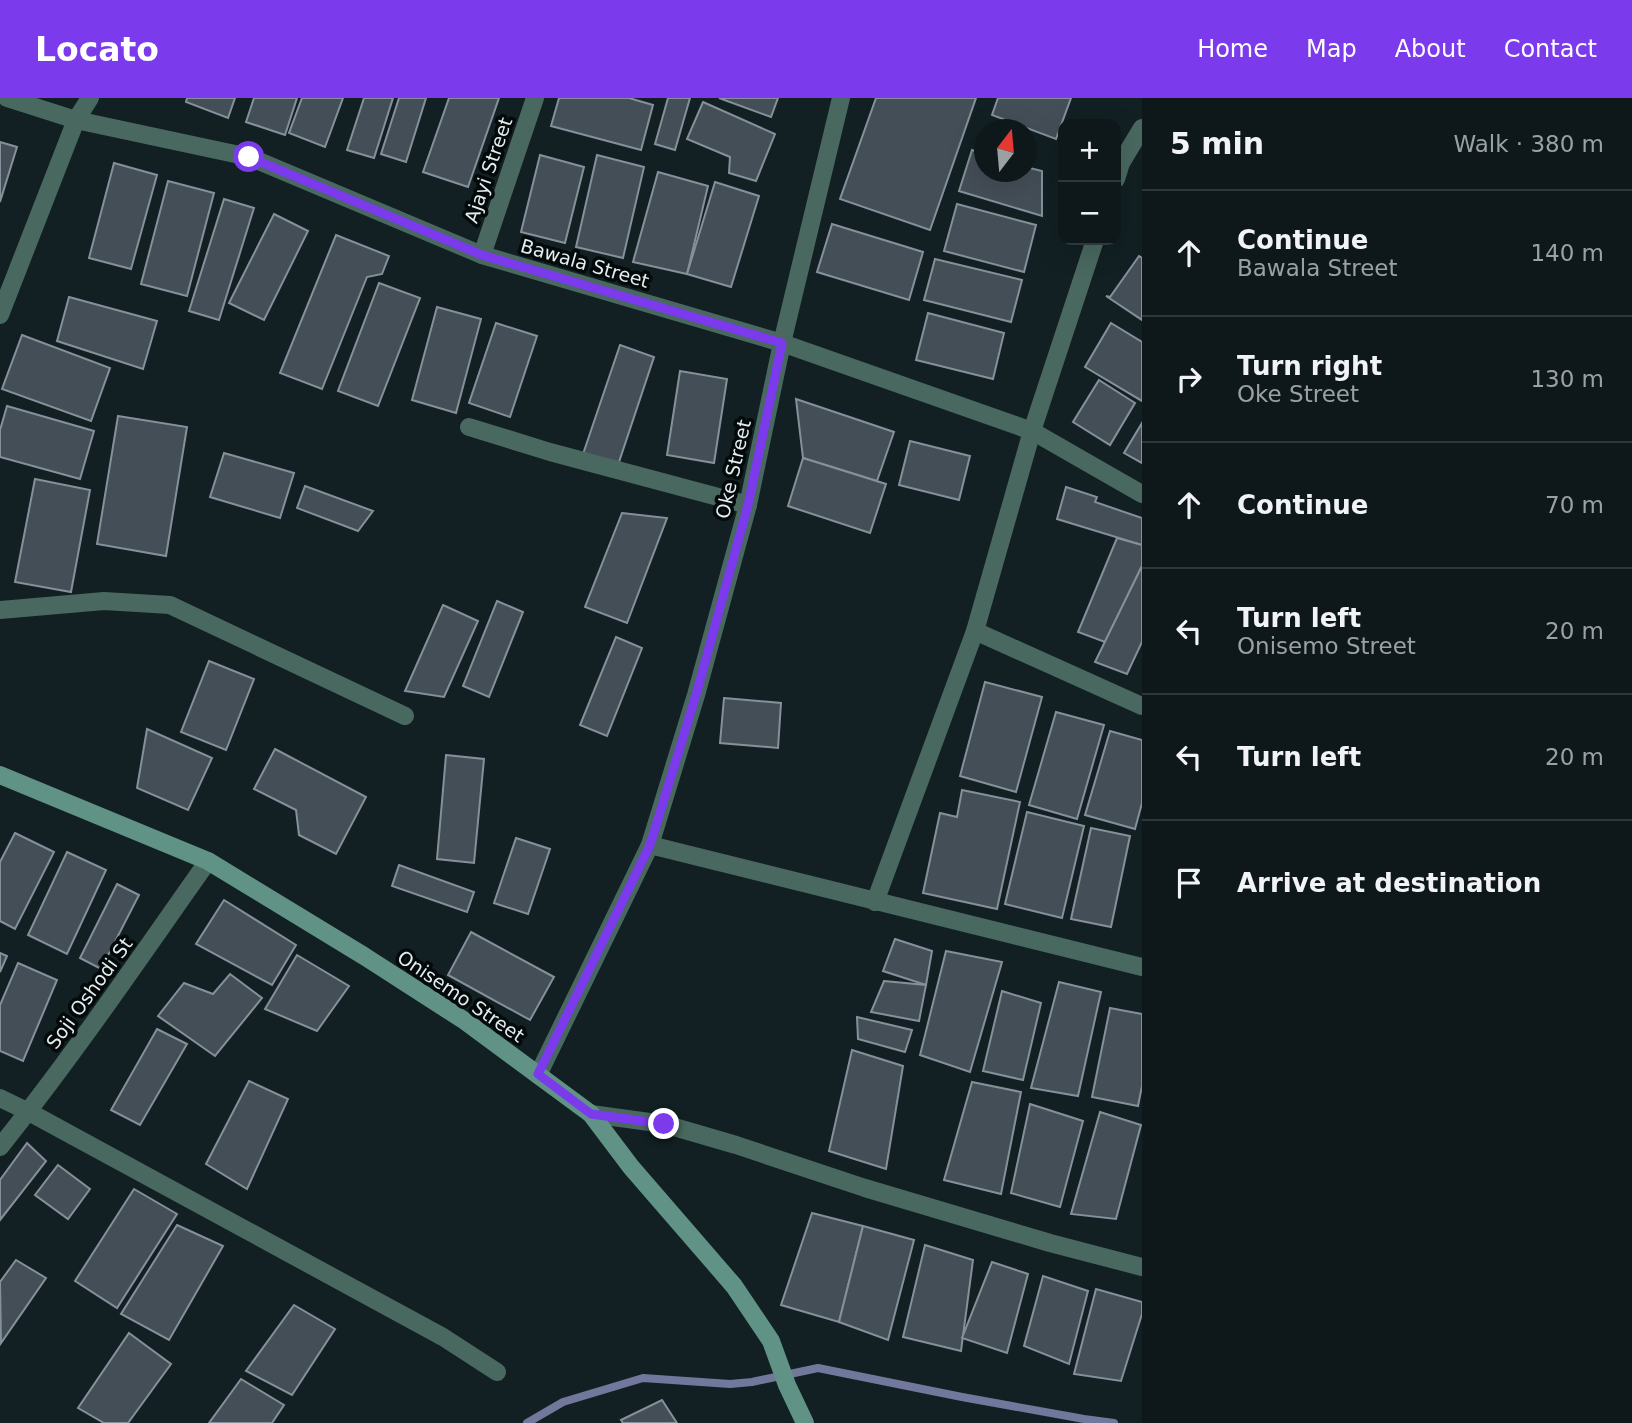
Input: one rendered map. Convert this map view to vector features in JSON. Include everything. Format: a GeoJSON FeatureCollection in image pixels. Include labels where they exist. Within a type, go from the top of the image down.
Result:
{"type":"FeatureCollection","features":[{"type":"Feature","properties":{"kind":"street","name":"Bawala Street"},"geometry":{"type":"LineString","coordinates":[[7,98],[76,120],[249,157],[482,255],[782,343],[1032,431],[1142,494]]}},
{"type":"Feature","properties":{"kind":"street"},"geometry":{"type":"LineString","coordinates":[[0,315],[76,120],[90,98]]}},
{"type":"Feature","properties":{"kind":"street","name":"Ajayi Street"},"geometry":{"type":"LineString","coordinates":[[482,255],[535,98]]}},
{"type":"Feature","properties":{"kind":"street","name":"Oke Street"},"geometry":{"type":"LineString","coordinates":[[538,1074],[650,845],[696,695],[748,505],[782,343],[841,98]]}},
{"type":"Feature","properties":{"kind":"street"},"geometry":{"type":"LineString","coordinates":[[1121,163],[1142,128]]}},
{"type":"Feature","properties":{"kind":"street"},"geometry":{"type":"LineString","coordinates":[[875,902],[975,631],[1032,431],[1093,245]]}},
{"type":"Feature","properties":{"kind":"street"},"geometry":{"type":"LineString","coordinates":[[468,427],[748,505]]}},
{"type":"Feature","properties":{"kind":"street"},"geometry":{"type":"LineString","coordinates":[[0,610],[104,601],[170,605],[405,716]]}},
{"type":"Feature","properties":{"kind":"street"},"geometry":{"type":"LineString","coordinates":[[975,631],[1142,706]]}},
{"type":"Feature","properties":{"kind":"street","name":"Onisemo Street"},"geometry":{"type":"LineString","coordinates":[[0,775],[208,861],[465,1021],[591,1114],[631,1167],[734,1286],[771,1341],[804,1423]]}},
{"type":"Feature","properties":{"kind":"street"},"geometry":{"type":"LineString","coordinates":[[650,845],[1142,967]]}},
{"type":"Feature","properties":{"kind":"street","name":"Soji Oshodi St"},"geometry":{"type":"LineString","coordinates":[[0,1147],[89,1030],[208,861]]}},
{"type":"Feature","properties":{"kind":"street"},"geometry":{"type":"LineString","coordinates":[[0,1098],[443,1338],[497,1372]]}},
{"type":"Feature","properties":{"kind":"street"},"geometry":{"type":"LineString","coordinates":[[591,1114],[664,1124],[878,1192],[1142,1267]]}},
{"type":"Feature","properties":{"kind":"building"},"geometry":{"type":"Polygon","coordinates":[[[187,98],[235,98],[228,118],[186,102],[187,98]]]}},
{"type":"Feature","properties":{"kind":"building"},"geometry":{"type":"Polygon","coordinates":[[[254,98],[297,98],[285,135],[246,122],[254,98]]]}},
{"type":"Feature","properties":{"kind":"building"},"geometry":{"type":"Polygon","coordinates":[[[302,98],[343,98],[325,147],[289,133],[302,98]]]}},
{"type":"Feature","properties":{"kind":"building"},"geometry":{"type":"Polygon","coordinates":[[[364,98],[393,98],[374,158],[347,150],[364,98]]]}},
{"type":"Feature","properties":{"kind":"building"},"geometry":{"type":"Polygon","coordinates":[[[399,98],[426,98],[406,162],[381,154],[399,98]]]}},
{"type":"Feature","properties":{"kind":"building"},"geometry":{"type":"Polygon","coordinates":[[[449,98],[499,98],[468,187],[423,172],[449,98]]]}},
{"type":"Feature","properties":{"kind":"building"},"geometry":{"type":"Polygon","coordinates":[[[559,98],[629,98],[653,105],[641,150],[551,126],[559,98]]]}},
{"type":"Feature","properties":{"kind":"building"},"geometry":{"type":"Polygon","coordinates":[[[668,98],[690,98],[675,150],[655,144],[668,98]]]}},
{"type":"Feature","properties":{"kind":"building"},"geometry":{"type":"Polygon","coordinates":[[[719,98],[778,98],[771,117],[719,98]]]}},
{"type":"Feature","properties":{"kind":"building"},"geometry":{"type":"Polygon","coordinates":[[[876,98],[976,98],[930,230],[840,199],[876,98]]]}},
{"type":"Feature","properties":{"kind":"building"},"geometry":{"type":"Polygon","coordinates":[[[998,98],[1071,98],[1063,119],[1058,119],[1056,139],[1037,132],[1037,119],[1003,119],[992,115],[998,98]]]}},
{"type":"Feature","properties":{"kind":"building"},"geometry":{"type":"Polygon","coordinates":[[[703,102],[775,134],[756,181],[729,173],[730,157],[687,139],[703,102]]]}},
{"type":"Feature","properties":{"kind":"building"},"geometry":{"type":"Polygon","coordinates":[[[0,142],[17,147],[0,202],[0,142]]]}},
{"type":"Feature","properties":{"kind":"building"},"geometry":{"type":"Polygon","coordinates":[[[972,150],[974,182],[1037,182],[1037,170],[1042,171],[1042,216],[959,191],[972,150]]]}},
{"type":"Feature","properties":{"kind":"building"},"geometry":{"type":"Polygon","coordinates":[[[540,155],[584,167],[565,243],[521,232],[540,155]]]}},
{"type":"Feature","properties":{"kind":"building"},"geometry":{"type":"Polygon","coordinates":[[[597,155],[644,167],[623,258],[576,247],[597,155]]]}},
{"type":"Feature","properties":{"kind":"building"},"geometry":{"type":"Polygon","coordinates":[[[114,163],[157,175],[131,269],[89,258],[114,163]]]}},
{"type":"Feature","properties":{"kind":"building"},"geometry":{"type":"Polygon","coordinates":[[[658,172],[708,186],[687,274],[633,262],[658,172]]]}},
{"type":"Feature","properties":{"kind":"building"},"geometry":{"type":"Polygon","coordinates":[[[168,181],[214,193],[187,296],[141,284],[168,181]]]}},
{"type":"Feature","properties":{"kind":"building"},"geometry":{"type":"Polygon","coordinates":[[[715,182],[759,196],[731,287],[687,274],[715,182]]]}},
{"type":"Feature","properties":{"kind":"building"},"geometry":{"type":"Polygon","coordinates":[[[224,199],[254,208],[219,320],[189,311],[224,199]]]}},
{"type":"Feature","properties":{"kind":"building"},"geometry":{"type":"Polygon","coordinates":[[[957,204],[1036,225],[1024,272],[944,251],[957,204]]]}},
{"type":"Feature","properties":{"kind":"building"},"geometry":{"type":"Polygon","coordinates":[[[274,214],[308,231],[264,320],[229,303],[274,214]]]}},
{"type":"Feature","properties":{"kind":"building"},"geometry":{"type":"Polygon","coordinates":[[[832,224],[923,252],[909,300],[817,272],[832,224]]]}},
{"type":"Feature","properties":{"kind":"building"},"geometry":{"type":"Polygon","coordinates":[[[336,235],[389,256],[382,274],[367,277],[322,389],[280,373],[336,235]]]}},
{"type":"Feature","properties":{"kind":"building"},"geometry":{"type":"Polygon","coordinates":[[[1139,256],[1142,258],[1142,320],[1106,296],[1110,297],[1139,256]]]}},
{"type":"Feature","properties":{"kind":"building"},"geometry":{"type":"Polygon","coordinates":[[[935,259],[1022,280],[1011,322],[924,300],[935,259]]]}},
{"type":"Feature","properties":{"kind":"building"},"geometry":{"type":"Polygon","coordinates":[[[379,283],[420,298],[378,406],[338,391],[379,283]]]}},
{"type":"Feature","properties":{"kind":"building"},"geometry":{"type":"Polygon","coordinates":[[[69,297],[157,321],[143,369],[57,341],[69,297]]]}},
{"type":"Feature","properties":{"kind":"building"},"geometry":{"type":"Polygon","coordinates":[[[437,307],[481,319],[456,413],[412,400],[437,307]]]}},
{"type":"Feature","properties":{"kind":"building"},"geometry":{"type":"Polygon","coordinates":[[[928,313],[1004,333],[993,379],[916,360],[928,313]]]}},
{"type":"Feature","properties":{"kind":"building"},"geometry":{"type":"Polygon","coordinates":[[[496,323],[537,336],[510,417],[469,403],[496,323]]]}},
{"type":"Feature","properties":{"kind":"building"},"geometry":{"type":"Polygon","coordinates":[[[1111,323],[1142,342],[1142,401],[1085,367],[1111,323]]]}},
{"type":"Feature","properties":{"kind":"building"},"geometry":{"type":"Polygon","coordinates":[[[22,335],[110,368],[91,421],[2,389],[22,335]]]}},
{"type":"Feature","properties":{"kind":"building"},"geometry":{"type":"Polygon","coordinates":[[[620,345],[654,357],[618,465],[583,454],[620,345]]]}},
{"type":"Feature","properties":{"kind":"building"},"geometry":{"type":"Polygon","coordinates":[[[680,371],[727,379],[714,463],[667,455],[680,371]]]}},
{"type":"Feature","properties":{"kind":"building"},"geometry":{"type":"Polygon","coordinates":[[[1099,380],[1135,403],[1110,445],[1073,422],[1099,380]]]}},
{"type":"Feature","properties":{"kind":"building"},"geometry":{"type":"Polygon","coordinates":[[[796,399],[894,432],[877,481],[803,458],[796,399]]]}},
{"type":"Feature","properties":{"kind":"building"},"geometry":{"type":"Polygon","coordinates":[[[7,406],[94,431],[80,479],[0,457],[0,430],[7,406]]]}},
{"type":"Feature","properties":{"kind":"building"},"geometry":{"type":"Polygon","coordinates":[[[118,416],[187,427],[166,556],[97,544],[118,416]]]}},
{"type":"Feature","properties":{"kind":"building"},"geometry":{"type":"Polygon","coordinates":[[[1142,423],[1142,463],[1124,453],[1142,423]]]}},
{"type":"Feature","properties":{"kind":"building"},"geometry":{"type":"Polygon","coordinates":[[[910,441],[970,456],[959,500],[899,485],[910,441]]]}},
{"type":"Feature","properties":{"kind":"building"},"geometry":{"type":"Polygon","coordinates":[[[224,453],[294,473],[280,518],[210,497],[224,453]]]}},
{"type":"Feature","properties":{"kind":"building"},"geometry":{"type":"Polygon","coordinates":[[[803,458],[886,484],[870,533],[788,506],[803,458]]]}},
{"type":"Feature","properties":{"kind":"building"},"geometry":{"type":"Polygon","coordinates":[[[35,479],[90,490],[71,592],[15,582],[35,479]]]}},
{"type":"Feature","properties":{"kind":"building"},"geometry":{"type":"Polygon","coordinates":[[[305,486],[373,511],[358,531],[297,508],[305,486]]]}},
{"type":"Feature","properties":{"kind":"building"},"geometry":{"type":"Polygon","coordinates":[[[1066,487],[1097,497],[1095,502],[1142,518],[1142,545],[1057,519],[1066,487]]]}},
{"type":"Feature","properties":{"kind":"building"},"geometry":{"type":"Polygon","coordinates":[[[622,513],[667,518],[627,623],[585,607],[622,513]]]}},
{"type":"Feature","properties":{"kind":"building"},"geometry":{"type":"Polygon","coordinates":[[[1117,538],[1142,545],[1142,566],[1105,642],[1078,632],[1117,538]]]}},
{"type":"Feature","properties":{"kind":"building"},"geometry":{"type":"Polygon","coordinates":[[[1142,566],[1142,642],[1127,674],[1095,662],[1142,566]]]}},
{"type":"Feature","properties":{"kind":"building"},"geometry":{"type":"Polygon","coordinates":[[[497,601],[523,612],[489,697],[463,686],[497,601]]]}},
{"type":"Feature","properties":{"kind":"building"},"geometry":{"type":"Polygon","coordinates":[[[443,605],[478,621],[444,697],[405,691],[443,605]]]}},
{"type":"Feature","properties":{"kind":"building"},"geometry":{"type":"Polygon","coordinates":[[[616,637],[642,648],[607,736],[580,725],[616,637]]]}},
{"type":"Feature","properties":{"kind":"building"},"geometry":{"type":"Polygon","coordinates":[[[209,661],[254,679],[226,750],[181,732],[209,661]]]}},
{"type":"Feature","properties":{"kind":"building"},"geometry":{"type":"Polygon","coordinates":[[[985,682],[1042,697],[1016,792],[960,776],[985,682]]]}},
{"type":"Feature","properties":{"kind":"building"},"geometry":{"type":"Polygon","coordinates":[[[724,698],[781,703],[778,748],[720,743],[724,698]]]}},
{"type":"Feature","properties":{"kind":"building"},"geometry":{"type":"Polygon","coordinates":[[[1056,712],[1104,725],[1077,819],[1029,805],[1056,712]]]}},
{"type":"Feature","properties":{"kind":"building"},"geometry":{"type":"Polygon","coordinates":[[[147,729],[212,758],[188,810],[137,788],[147,729]]]}},
{"type":"Feature","properties":{"kind":"building"},"geometry":{"type":"Polygon","coordinates":[[[1110,731],[1142,740],[1142,803],[1135,829],[1085,815],[1110,731]]]}},
{"type":"Feature","properties":{"kind":"building"},"geometry":{"type":"Polygon","coordinates":[[[275,749],[366,797],[336,854],[299,835],[296,810],[254,789],[275,749]]]}},
{"type":"Feature","properties":{"kind":"building"},"geometry":{"type":"Polygon","coordinates":[[[446,755],[484,759],[474,863],[437,859],[446,755]]]}},
{"type":"Feature","properties":{"kind":"building"},"geometry":{"type":"Polygon","coordinates":[[[962,790],[1020,802],[997,909],[923,893],[940,813],[957,817],[962,790]]]}},
{"type":"Feature","properties":{"kind":"building"},"geometry":{"type":"Polygon","coordinates":[[[1027,812],[1084,826],[1062,918],[1005,904],[1027,812]]]}},
{"type":"Feature","properties":{"kind":"building"},"geometry":{"type":"Polygon","coordinates":[[[1091,828],[1130,836],[1111,927],[1071,919],[1091,828]]]}},
{"type":"Feature","properties":{"kind":"building"},"geometry":{"type":"Polygon","coordinates":[[[15,833],[54,852],[15,929],[0,921],[0,862],[15,833]]]}},
{"type":"Feature","properties":{"kind":"building"},"geometry":{"type":"Polygon","coordinates":[[[516,838],[550,849],[528,914],[494,903],[516,838]]]}},
{"type":"Feature","properties":{"kind":"building"},"geometry":{"type":"Polygon","coordinates":[[[67,852],[106,870],[67,954],[28,935],[67,852]]]}},
{"type":"Feature","properties":{"kind":"building"},"geometry":{"type":"Polygon","coordinates":[[[399,865],[474,892],[467,912],[392,886],[399,865]]]}},
{"type":"Feature","properties":{"kind":"building"},"geometry":{"type":"Polygon","coordinates":[[[117,884],[139,895],[101,969],[80,958],[117,884]]]}},
{"type":"Feature","properties":{"kind":"building"},"geometry":{"type":"Polygon","coordinates":[[[224,900],[296,945],[272,985],[196,944],[224,900]]]}},
{"type":"Feature","properties":{"kind":"building"},"geometry":{"type":"Polygon","coordinates":[[[471,932],[554,977],[530,1020],[448,975],[471,932]]]}},
{"type":"Feature","properties":{"kind":"building"},"geometry":{"type":"Polygon","coordinates":[[[895,939],[932,951],[926,985],[883,971],[895,939]]]}},
{"type":"Feature","properties":{"kind":"building"},"geometry":{"type":"Polygon","coordinates":[[[946,951],[1002,962],[970,1072],[920,1055],[946,951]]]}},
{"type":"Feature","properties":{"kind":"building"},"geometry":{"type":"Polygon","coordinates":[[[0,953],[7,956],[0,972],[0,953]]]}},
{"type":"Feature","properties":{"kind":"building"},"geometry":{"type":"Polygon","coordinates":[[[297,955],[349,986],[317,1031],[265,1009],[297,955]]]}},
{"type":"Feature","properties":{"kind":"building"},"geometry":{"type":"Polygon","coordinates":[[[18,963],[57,980],[23,1061],[0,1051],[0,1005],[18,963]]]}},
{"type":"Feature","properties":{"kind":"building"},"geometry":{"type":"Polygon","coordinates":[[[230,974],[262,998],[215,1056],[158,1016],[184,983],[213,994],[230,974]]]}},
{"type":"Feature","properties":{"kind":"building"},"geometry":{"type":"Polygon","coordinates":[[[884,981],[926,985],[919,1021],[871,1012],[884,981]]]}},
{"type":"Feature","properties":{"kind":"building"},"geometry":{"type":"Polygon","coordinates":[[[1059,982],[1101,992],[1078,1096],[1031,1088],[1059,982]]]}},
{"type":"Feature","properties":{"kind":"building"},"geometry":{"type":"Polygon","coordinates":[[[1002,991],[1041,1003],[1023,1080],[983,1071],[1002,991]]]}},
{"type":"Feature","properties":{"kind":"building"},"geometry":{"type":"Polygon","coordinates":[[[1110,1008],[1142,1014],[1142,1086],[1138,1106],[1092,1097],[1110,1008]]]}},
{"type":"Feature","properties":{"kind":"building"},"geometry":{"type":"Polygon","coordinates":[[[857,1017],[912,1030],[905,1052],[858,1039],[857,1017]]]}},
{"type":"Feature","properties":{"kind":"building"},"geometry":{"type":"Polygon","coordinates":[[[157,1029],[187,1044],[140,1125],[111,1110],[157,1029]]]}},
{"type":"Feature","properties":{"kind":"building"},"geometry":{"type":"Polygon","coordinates":[[[852,1050],[903,1066],[886,1169],[829,1151],[852,1050]]]}},
{"type":"Feature","properties":{"kind":"building"},"geometry":{"type":"Polygon","coordinates":[[[249,1081],[288,1099],[247,1189],[206,1164],[249,1081]]]}},
{"type":"Feature","properties":{"kind":"building"},"geometry":{"type":"Polygon","coordinates":[[[972,1082],[1021,1092],[1001,1194],[944,1180],[972,1082]]]}},
{"type":"Feature","properties":{"kind":"building"},"geometry":{"type":"Polygon","coordinates":[[[1030,1104],[1083,1121],[1060,1207],[1011,1193],[1030,1104]]]}},
{"type":"Feature","properties":{"kind":"building"},"geometry":{"type":"Polygon","coordinates":[[[1100,1112],[1141,1125],[1116,1219],[1071,1214],[1100,1112]]]}},
{"type":"Feature","properties":{"kind":"building"},"geometry":{"type":"Polygon","coordinates":[[[27,1143],[46,1161],[0,1220],[0,1180],[27,1143]]]}},
{"type":"Feature","properties":{"kind":"building"},"geometry":{"type":"Polygon","coordinates":[[[58,1165],[90,1189],[68,1219],[35,1195],[58,1165]]]}},
{"type":"Feature","properties":{"kind":"building"},"geometry":{"type":"Polygon","coordinates":[[[134,1189],[177,1214],[117,1308],[75,1281],[134,1189]]]}},
{"type":"Feature","properties":{"kind":"building"},"geometry":{"type":"Polygon","coordinates":[[[812,1213],[863,1226],[839,1322],[781,1305],[812,1213]]]}},
{"type":"Feature","properties":{"kind":"building"},"geometry":{"type":"Polygon","coordinates":[[[177,1225],[223,1246],[169,1340],[121,1314],[177,1225]]]}},
{"type":"Feature","properties":{"kind":"building"},"geometry":{"type":"Polygon","coordinates":[[[863,1226],[914,1240],[888,1340],[839,1322],[863,1226]]]}},
{"type":"Feature","properties":{"kind":"building"},"geometry":{"type":"Polygon","coordinates":[[[925,1245],[973,1260],[961,1351],[903,1337],[925,1245]]]}},
{"type":"Feature","properties":{"kind":"building"},"geometry":{"type":"Polygon","coordinates":[[[16,1260],[46,1278],[1,1343],[0,1282],[16,1260]]]}},
{"type":"Feature","properties":{"kind":"building"},"geometry":{"type":"Polygon","coordinates":[[[992,1262],[1028,1274],[1007,1353],[962,1338],[992,1262]]]}},
{"type":"Feature","properties":{"kind":"building"},"geometry":{"type":"Polygon","coordinates":[[[1043,1276],[1088,1291],[1069,1364],[1024,1346],[1043,1276]]]}},
{"type":"Feature","properties":{"kind":"building"},"geometry":{"type":"Polygon","coordinates":[[[1096,1289],[1142,1302],[1142,1314],[1121,1381],[1074,1374],[1096,1289]]]}},
{"type":"Feature","properties":{"kind":"building"},"geometry":{"type":"Polygon","coordinates":[[[294,1305],[335,1329],[292,1395],[246,1371],[294,1305]]]}},
{"type":"Feature","properties":{"kind":"building"},"geometry":{"type":"Polygon","coordinates":[[[129,1333],[171,1364],[128,1423],[104,1423],[78,1408],[129,1333]]]}},
{"type":"Feature","properties":{"kind":"building"},"geometry":{"type":"Polygon","coordinates":[[[241,1379],[284,1405],[272,1423],[209,1423],[241,1379]]]}},
{"type":"Feature","properties":{"kind":"building"},"geometry":{"type":"Polygon","coordinates":[[[662,1400],[677,1423],[623,1423],[621,1420],[662,1400]]]}},
{"type":"Feature","properties":{"kind":"waterway"},"geometry":{"type":"LineString","coordinates":[[527,1423],[563,1402],[643,1378],[730,1384],[818,1368],[962,1397],[1114,1423]]}},
{"type":"Feature","properties":{"kind":"route"},"geometry":{"type":"LineString","coordinates":[[249,157],[482,255],[782,343],[748,505],[696,695],[650,845],[538,1074],[591,1114],[664,1124]]}}]}
